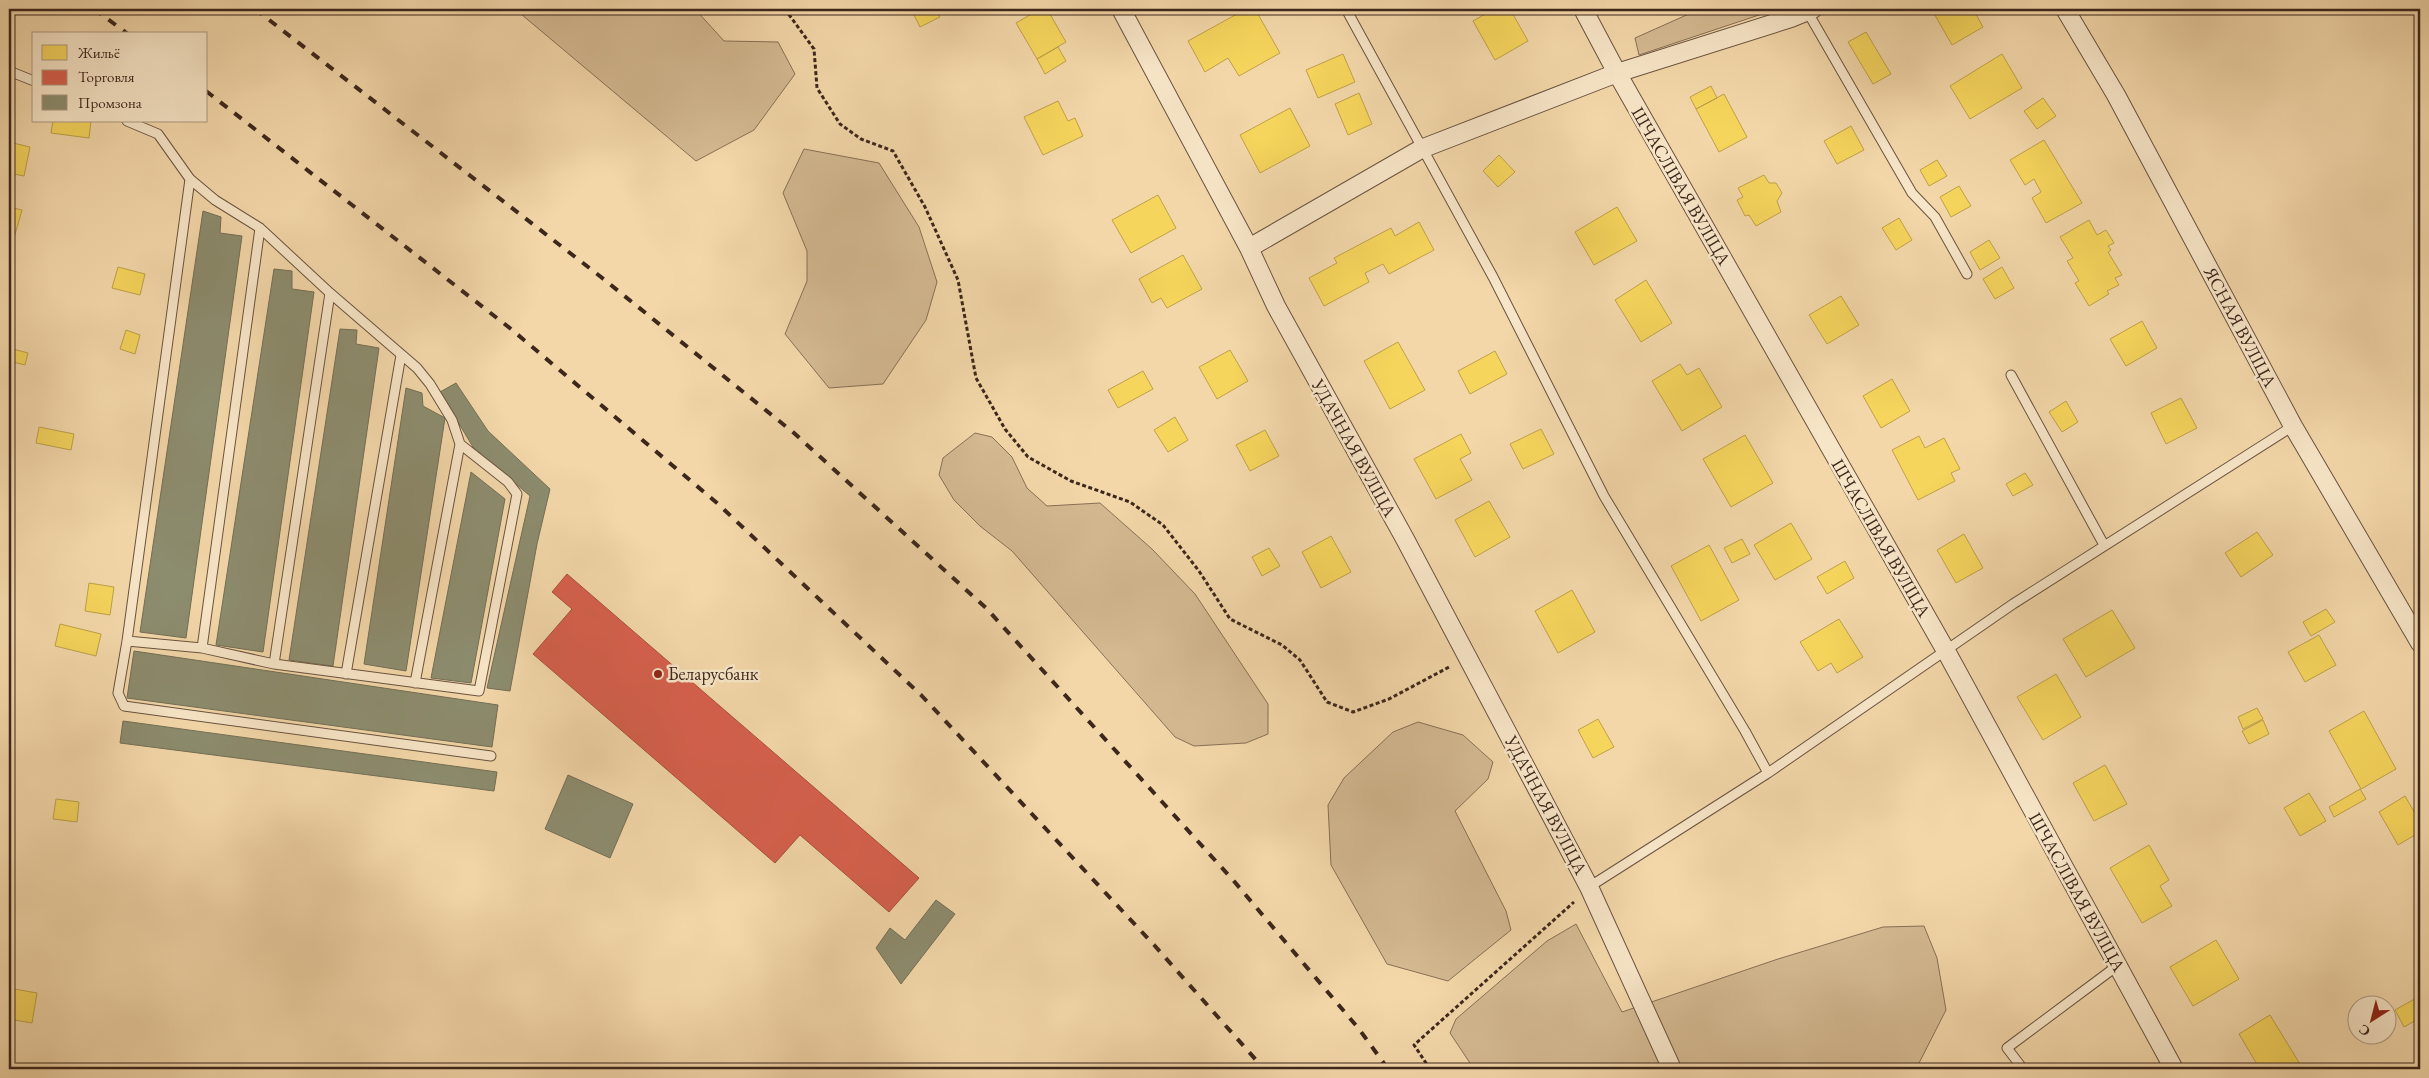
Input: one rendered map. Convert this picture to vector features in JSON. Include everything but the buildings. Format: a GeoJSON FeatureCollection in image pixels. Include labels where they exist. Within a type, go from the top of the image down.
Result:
{"type":"FeatureCollection","features":[{"type":"Feature","properties":{"kind":"street","name":"УДАЧНАЯ ВУЛІЦА"},"geometry":{"type":"LineString","coordinates":[[1120,9],[1249,248],[1276,306],[1467,657],[1589,887],[1672,1069]]}},
{"type":"Feature","properties":{"kind":"street","name":"ШЧАСЛІВАЯ ВУЛІЦА"},"geometry":{"type":"LineString","coordinates":[[1583,9],[1617,73],[1946,651],[2174,1069]]}},
{"type":"Feature","properties":{"kind":"street","name":"ЯСНАЯ ВУЛІЦА"},"geometry":{"type":"LineString","coordinates":[[2065,9],[2116,95],[2293,426],[2420,643]]}},
{"type":"Feature","properties":{"kind":"street"},"geometry":{"type":"LineString","coordinates":[[1249,248],[1421,149],[1617,73],[1810,10]]}},
{"type":"Feature","properties":{"kind":"lane"},"geometry":{"type":"LineString","coordinates":[[1346,9],[1493,278],[1604,496],[1746,731],[1768,773]]}},
{"type":"Feature","properties":{"kind":"lane"},"geometry":{"type":"LineString","coordinates":[[1810,10],[1912,193],[1935,217],[1967,274]]}},
{"type":"Feature","properties":{"kind":"lane"},"geometry":{"type":"LineString","coordinates":[[9,71],[32,80]]}},
{"type":"Feature","properties":{"kind":"lane"},"geometry":{"type":"LineString","coordinates":[[129,122],[158,134],[190,179],[215,200],[260,228],[330,293],[417,368],[430,384],[452,420],[460,444],[415,682]]}},
{"type":"Feature","properties":{"kind":"lane"},"geometry":{"type":"LineString","coordinates":[[190,179],[127,641],[118,693],[124,706],[491,756]]}},
{"type":"Feature","properties":{"kind":"lane"},"geometry":{"type":"LineString","coordinates":[[202,648],[260,228]]}},
{"type":"Feature","properties":{"kind":"lane"},"geometry":{"type":"LineString","coordinates":[[274,664],[330,293]]}},
{"type":"Feature","properties":{"kind":"lane"},"geometry":{"type":"LineString","coordinates":[[346,674],[401,355]]}},
{"type":"Feature","properties":{"kind":"lane"},"geometry":{"type":"LineString","coordinates":[[2011,375],[2104,544]]}},
{"type":"Feature","properties":{"kind":"lane"},"geometry":{"type":"LineString","coordinates":[[1589,887],[1768,773],[2013,604],[2104,544],[2293,426]]}},
{"type":"Feature","properties":{"kind":"lane"},"geometry":{"type":"LineString","coordinates":[[127,641],[202,648],[274,664],[479,690],[516,509],[517,494],[508,482],[460,444]]}},
{"type":"Feature","properties":{"kind":"lane"},"geometry":{"type":"LineString","coordinates":[[2023,1069],[2008,1048],[2117,966]]}},
{"type":"Feature","properties":{"kind":"path"},"geometry":{"type":"LineString","coordinates":[[784,9],[814,49],[817,88],[840,124],[861,139],[893,151],[912,182],[958,280],[976,378],[1005,429],[1028,457],[1071,481],[1130,502],[1164,525],[1199,571],[1230,619],[1282,645],[1300,660],[1327,702],[1352,712],[1358,711],[1389,699],[1467,657]]}},
{"type":"Feature","properties":{"kind":"path"},"geometry":{"type":"LineString","coordinates":[[1430,1069],[1414,1045],[1531,942],[1589,887]]}},
{"type":"Feature","properties":{"kind":"shaded area"},"geometry":{"type":"Polygon","coordinates":[[[515,9],[695,9],[724,41],[778,42],[795,74],[754,130],[696,161],[515,9]]]}},
{"type":"Feature","properties":{"kind":"shaded area"},"geometry":{"type":"Polygon","coordinates":[[[1700,9],[1777,9],[1639,55],[1635,38],[1700,9]]]}},
{"type":"Feature","properties":{"kind":"shaded area"},"geometry":{"type":"Polygon","coordinates":[[[804,149],[879,163],[919,227],[937,282],[926,320],[883,384],[829,388],[785,334],[807,281],[807,251],[783,193],[804,149]]]}},
{"type":"Feature","properties":{"kind":"shaded area"},"geometry":{"type":"Polygon","coordinates":[[[975,433],[992,437],[1012,457],[1027,488],[1047,506],[1100,503],[1152,549],[1195,594],[1268,704],[1268,734],[1246,743],[1194,746],[1175,737],[1012,551],[980,526],[954,500],[939,475],[943,458],[975,433]]]}},
{"type":"Feature","properties":{"kind":"shaded area"},"geometry":{"type":"Polygon","coordinates":[[[1418,722],[1463,735],[1493,762],[1488,779],[1455,811],[1506,911],[1511,930],[1448,981],[1387,964],[1331,865],[1328,805],[1344,778],[1393,732],[1418,722]]]}},
{"type":"Feature","properties":{"kind":"shaded area"},"geometry":{"type":"Polygon","coordinates":[[[1576,924],[1622,1012],[1778,959],[1883,927],[1924,926],[1937,958],[1946,1010],[1916,1069],[1474,1069],[1450,1033],[1456,1019],[1547,941],[1576,924]]]}},
{"type":"Feature","properties":{"kind":"railway"},"geometry":{"type":"LineString","coordinates":[[94,9],[125,32]]}},
{"type":"Feature","properties":{"kind":"railway"},"geometry":{"type":"LineString","coordinates":[[255,9],[601,277],[794,433],[986,608],[1233,880],[1359,1029],[1388,1069]]}},
{"type":"Feature","properties":{"kind":"railway"},"geometry":{"type":"LineString","coordinates":[[208,93],[511,329],[717,503],[922,696],[1155,946],[1264,1069]]}},
{"type":"Feature","properties":{"kind":"place","name":"Беларусбанк"},"geometry":{"type":"Point","coordinates":[658,674]}}]}
